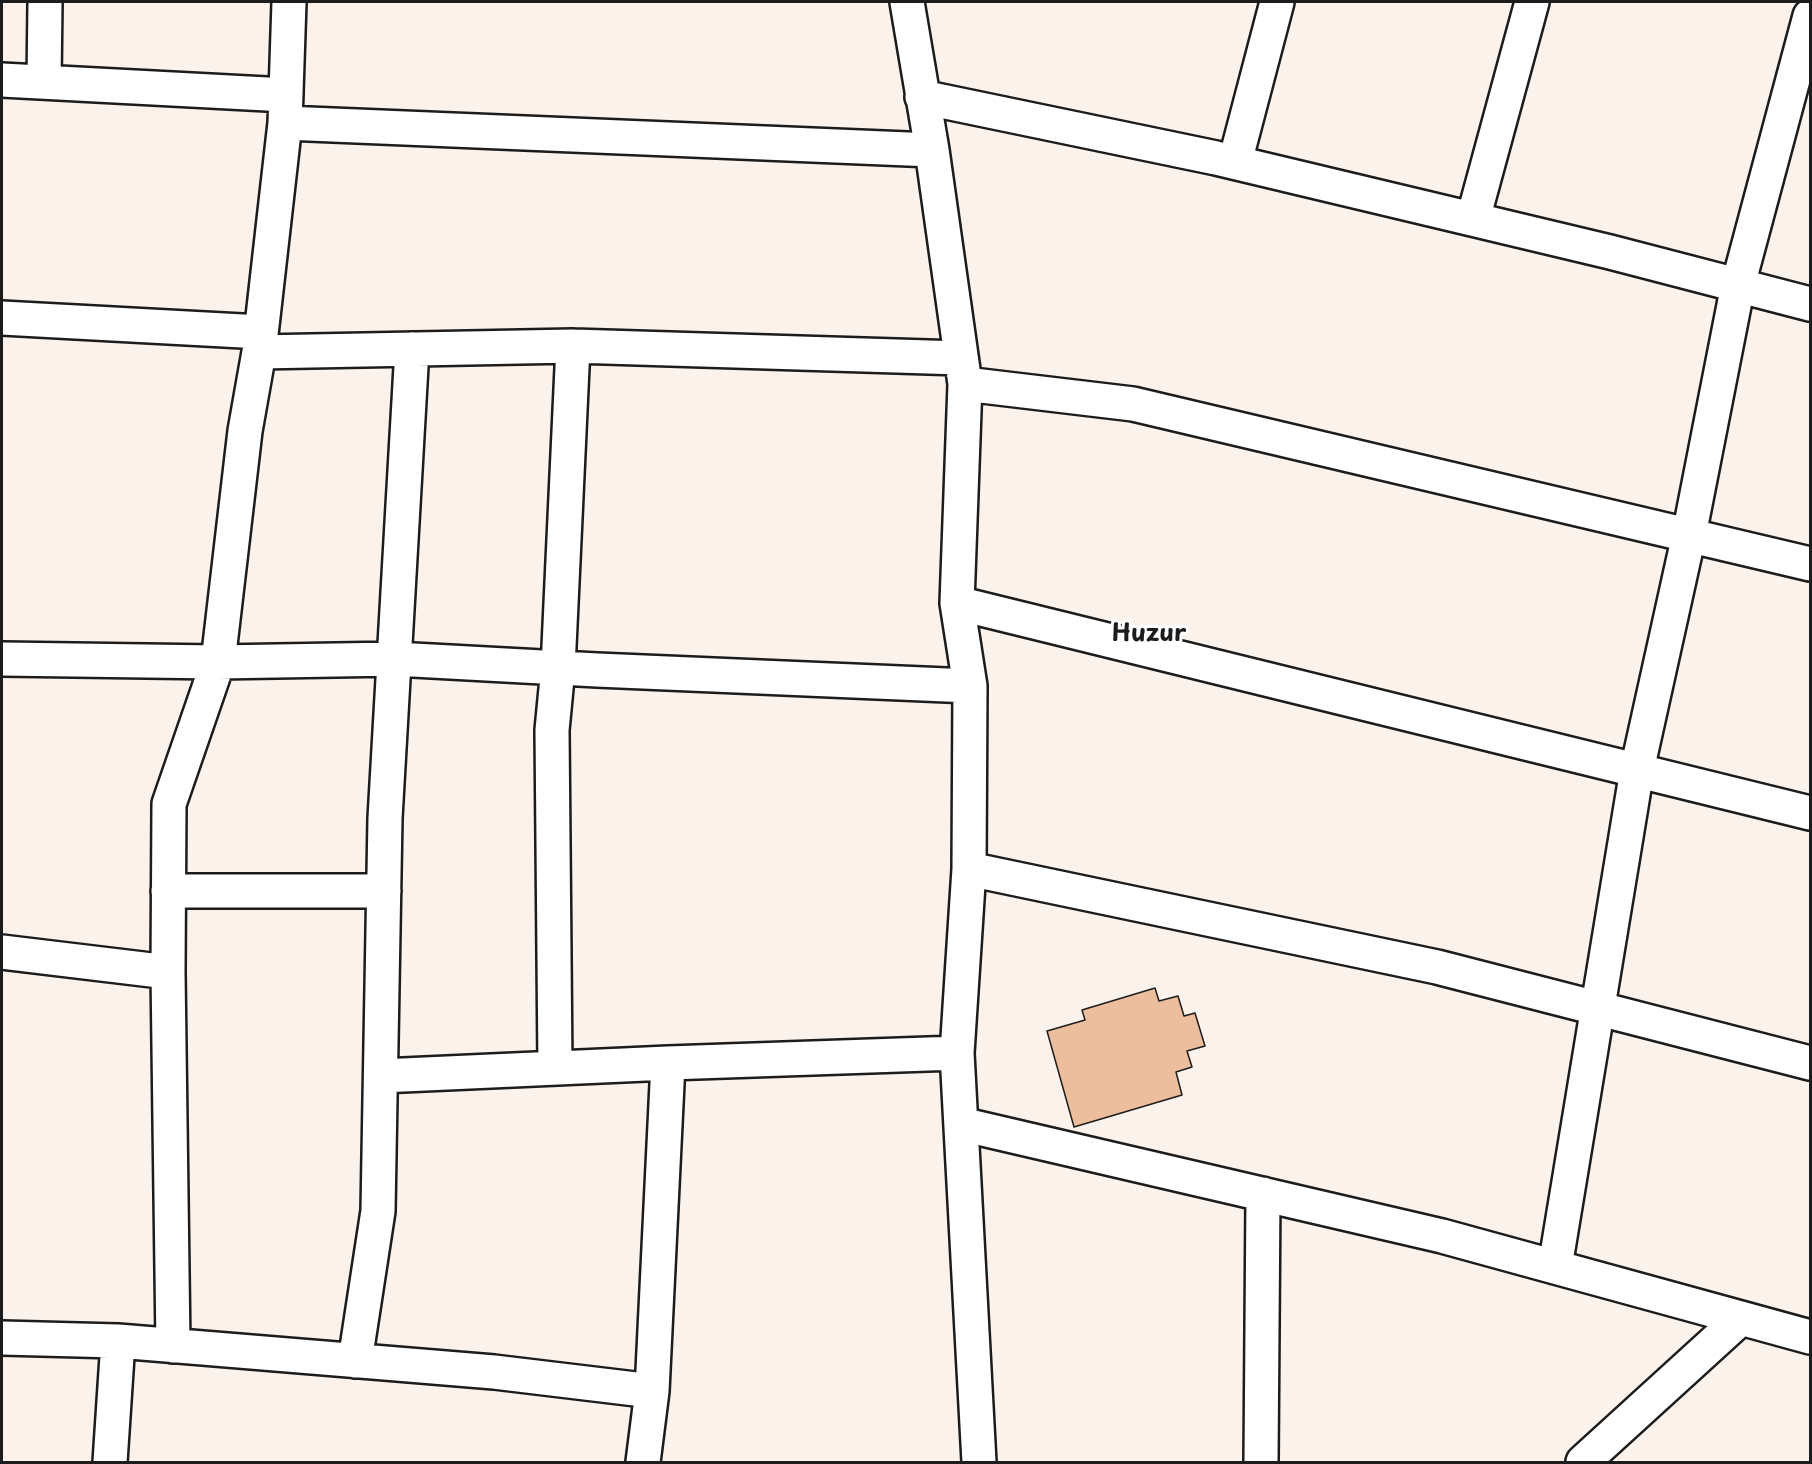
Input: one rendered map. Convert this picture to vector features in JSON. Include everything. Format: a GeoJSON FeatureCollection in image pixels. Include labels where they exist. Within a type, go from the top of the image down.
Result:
{"type":"FeatureCollection","features":[{"type":"Feature","properties":{"kind":"street"},"geometry":{"type":"LineString","coordinates":[[44,82],[45,2]]}},
{"type":"Feature","properties":{"kind":"street"},"geometry":{"type":"LineString","coordinates":[[173,1346],[168,804],[218,662],[246,431],[260,342],[286,109],[289,2]]}},
{"type":"Feature","properties":{"kind":"street"},"geometry":{"type":"LineString","coordinates":[[907,2],[932,150],[963,371],[957,603],[970,686],[969,869],[957,1053],[979,1462]]}},
{"type":"Feature","properties":{"kind":"street"},"geometry":{"type":"LineString","coordinates":[[1235,162],[1277,2]]}},
{"type":"Feature","properties":{"kind":"street"},"geometry":{"type":"LineString","coordinates":[[1473,219],[1532,2]]}},
{"type":"Feature","properties":{"kind":"street"},"geometry":{"type":"LineString","coordinates":[[1555,1267],[1637,770],[1689,535],[1738,285],[1810,16]]}},
{"type":"Feature","properties":{"kind":"street"},"geometry":{"type":"LineString","coordinates":[[2,80],[44,82],[286,109],[932,150]]}},
{"type":"Feature","properties":{"kind":"street"},"geometry":{"type":"LineString","coordinates":[[922,97],[1235,162],[1810,304]]}},
{"type":"Feature","properties":{"kind":"street"},"geometry":{"type":"LineString","coordinates":[[2,318],[260,342],[412,349],[573,346],[963,371],[1133,404],[1810,564]]}},
{"type":"Feature","properties":{"kind":"street"},"geometry":{"type":"LineString","coordinates":[[555,1068],[552,729],[558,669],[573,346]]}},
{"type":"Feature","properties":{"kind":"street"},"geometry":{"type":"LineString","coordinates":[[355,1361],[378,1211],[385,818],[412,349]]}},
{"type":"Feature","properties":{"kind":"street"},"geometry":{"type":"LineString","coordinates":[[957,603],[1810,813]]}},
{"type":"Feature","properties":{"kind":"street"},"geometry":{"type":"LineString","coordinates":[[2,659],[218,662],[395,659],[558,669],[970,686]]}},
{"type":"Feature","properties":{"kind":"street"},"geometry":{"type":"LineString","coordinates":[[969,869],[1437,967],[1810,1063]]}},
{"type":"Feature","properties":{"kind":"street"},"geometry":{"type":"LineString","coordinates":[[168,891],[384,891]]}},
{"type":"Feature","properties":{"kind":"street"},"geometry":{"type":"LineString","coordinates":[[2,952],[168,972]]}},
{"type":"Feature","properties":{"kind":"street"},"geometry":{"type":"LineString","coordinates":[[381,1076],[957,1053]]}},
{"type":"Feature","properties":{"kind":"street"},"geometry":{"type":"LineString","coordinates":[[643,1462],[652,1391],[668,1063]]}},
{"type":"Feature","properties":{"kind":"street"},"geometry":{"type":"LineString","coordinates":[[961,1124],[1442,1236],[1810,1337]]}},
{"type":"Feature","properties":{"kind":"street"},"geometry":{"type":"LineString","coordinates":[[1261,1462],[1263,1194]]}},
{"type":"Feature","properties":{"kind":"street"},"geometry":{"type":"LineString","coordinates":[[1584,1462],[1740,1318]]}},
{"type":"Feature","properties":{"kind":"street"},"geometry":{"type":"LineString","coordinates":[[2,1338],[118,1341],[494,1372],[652,1391]]}},
{"type":"Feature","properties":{"kind":"street"},"geometry":{"type":"LineString","coordinates":[[110,1462],[118,1341]]}},
{"type":"Feature","properties":{"kind":"building"},"geometry":{"type":"Polygon","coordinates":[[[1155,988],[1159,1001],[1178,996],[1184,1016],[1195,1013],[1205,1046],[1187,1051],[1192,1067],[1176,1072],[1182,1095],[1074,1127],[1047,1031],[1085,1020],[1082,1010],[1155,988]]]}},
{"type":"Feature","properties":{"kind":"district","name":"Huzur"},"geometry":{"type":"Point","coordinates":[1149,634]}}]}
